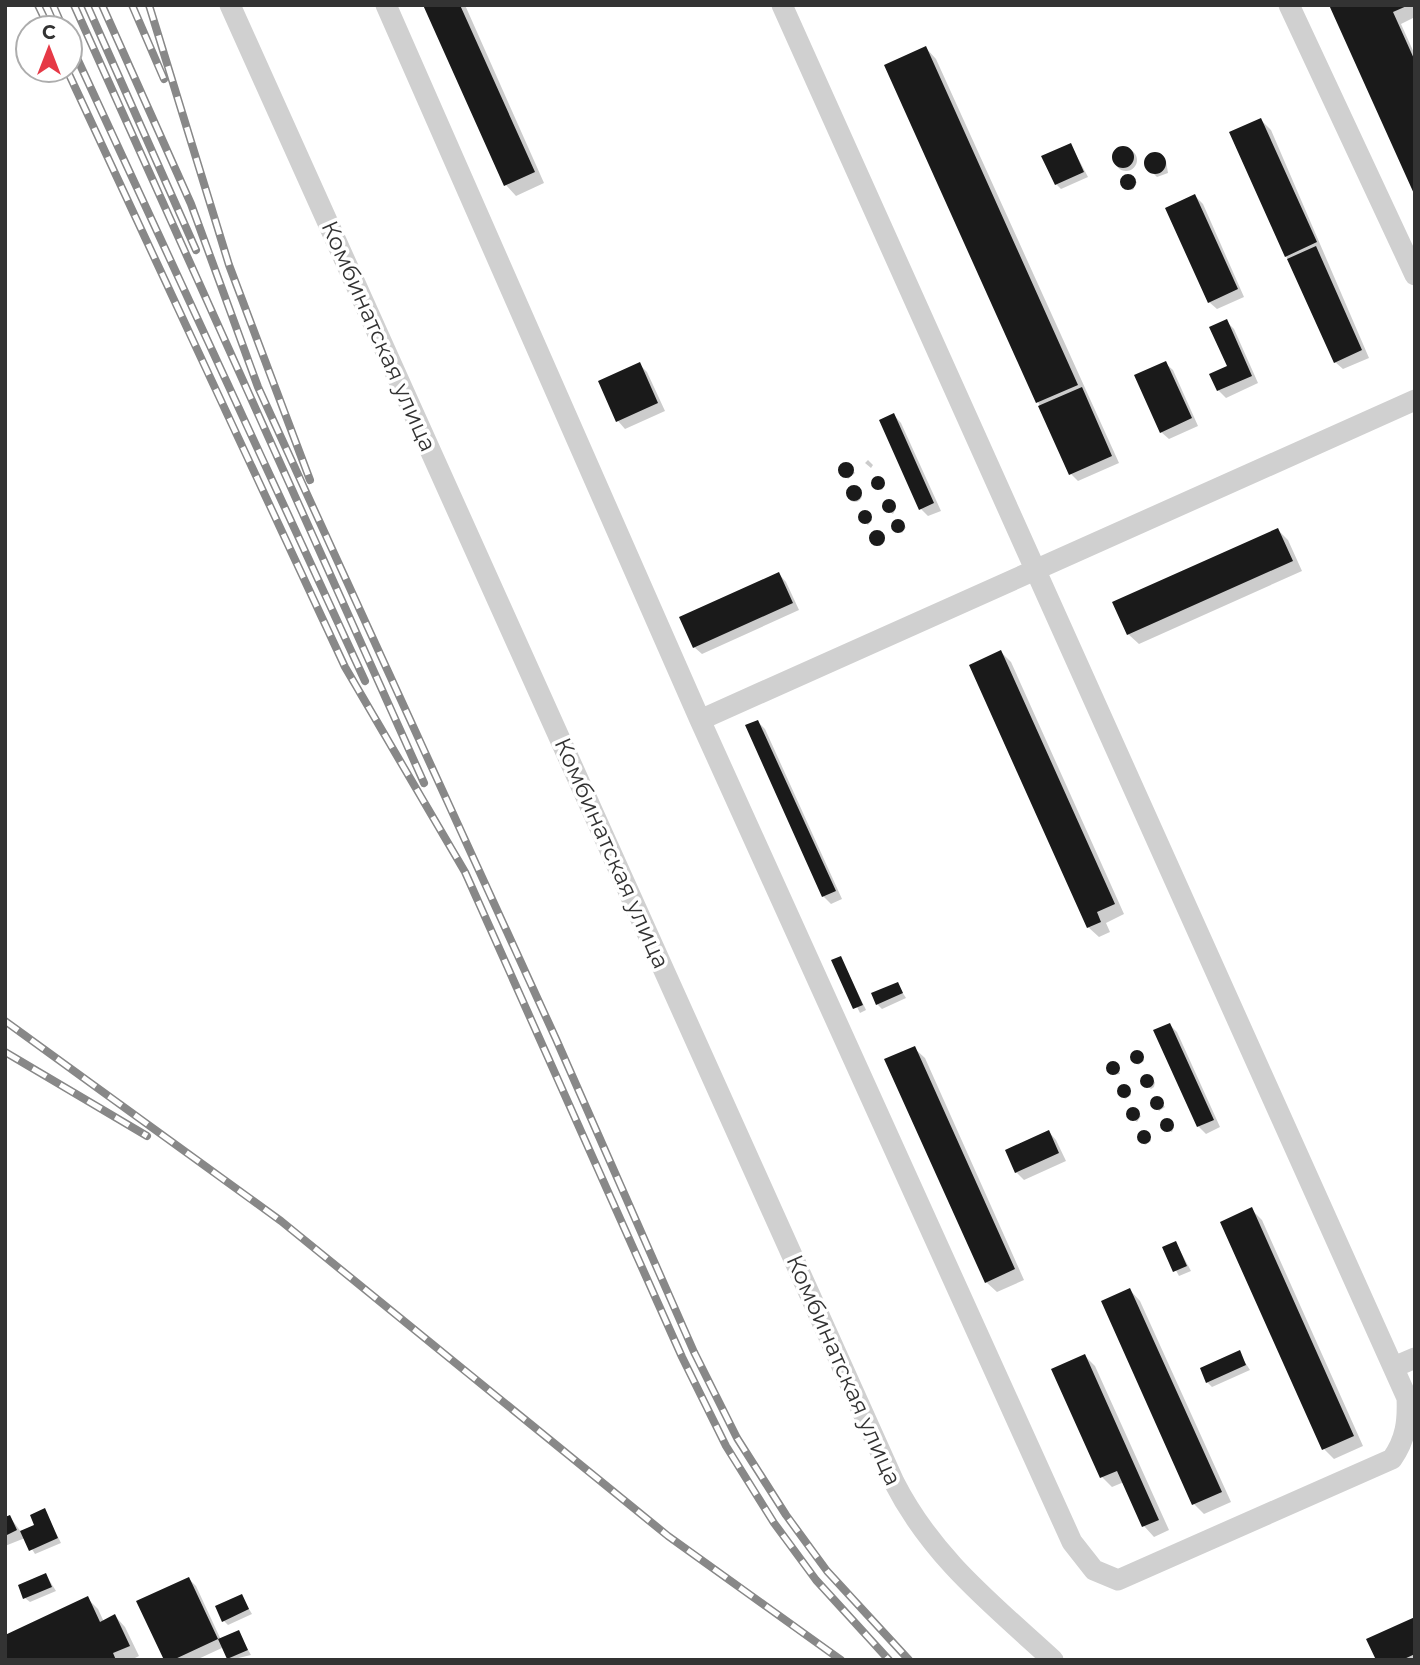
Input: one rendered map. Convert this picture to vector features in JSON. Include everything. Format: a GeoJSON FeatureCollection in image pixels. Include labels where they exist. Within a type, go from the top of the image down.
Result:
{"type":"FeatureCollection","features":[{"type":"Feature","properties":{"kind":"street","name":"Комбинатская улица"},"geometry":{"type":"LineString","coordinates":[[230,5],[894,1482],[931,1542],[963,1578],[1054,1660]]}},
{"type":"Feature","properties":{"kind":"street"},"geometry":{"type":"LineString","coordinates":[[386,5],[700,720],[1072,1542],[1094,1570],[1118,1580],[1392,1459],[1400,1447],[1408,1422],[1407,1398],[782,5]]}},
{"type":"Feature","properties":{"kind":"street"},"geometry":{"type":"LineString","coordinates":[[1289,5],[1415,275]]}},
{"type":"Feature","properties":{"kind":"street"},"geometry":{"type":"LineString","coordinates":[[700,720],[1415,400]]}},
{"type":"Feature","properties":{"kind":"street"},"geometry":{"type":"LineString","coordinates":[[1394,1367],[1415,1358]]}},
{"type":"Feature","properties":{"kind":"building"},"geometry":{"type":"Polygon","coordinates":[[[423,5],[460,5],[535,172],[504,186],[423,5]]]}},
{"type":"Feature","properties":{"kind":"building"},"geometry":{"type":"Polygon","coordinates":[[[1329,5],[1409,5],[1393,12],[1415,61],[1415,196],[1329,5]]]}},
{"type":"Feature","properties":{"kind":"building"},"geometry":{"type":"Polygon","coordinates":[[[926,46],[1078,385],[1036,403],[884,65],[926,46]]]}},
{"type":"Feature","properties":{"kind":"building"},"geometry":{"type":"Polygon","coordinates":[[[1261,118],[1317,242],[1285,257],[1229,132],[1261,118]]]}},
{"type":"Feature","properties":{"kind":"building"},"geometry":{"type":"Polygon","coordinates":[[[1071,143],[1084,172],[1055,185],[1041,156],[1071,143]]]}},
{"type":"Feature","properties":{"kind":"building"},"geometry":{"type":"Polygon","coordinates":[[[1123,146],[1131,149],[1134,157],[1131,165],[1123,168],[1115,165],[1112,157],[1115,149],[1123,146]]]}},
{"type":"Feature","properties":{"kind":"building"},"geometry":{"type":"Polygon","coordinates":[[[1155,152],[1163,155],[1166,163],[1163,171],[1155,174],[1147,171],[1144,163],[1147,155],[1155,152]]]}},
{"type":"Feature","properties":{"kind":"building"},"geometry":{"type":"Polygon","coordinates":[[[1125,174],[1131,174],[1136,182],[1134,188],[1125,190],[1120,185],[1120,179],[1125,174]]]}},
{"type":"Feature","properties":{"kind":"building"},"geometry":{"type":"Polygon","coordinates":[[[1195,194],[1238,289],[1208,303],[1165,208],[1195,194]]]}},
{"type":"Feature","properties":{"kind":"building"},"geometry":{"type":"Polygon","coordinates":[[[1316,246],[1362,350],[1334,363],[1287,259],[1316,246]]]}},
{"type":"Feature","properties":{"kind":"building"},"geometry":{"type":"Polygon","coordinates":[[[1227,319],[1252,376],[1217,391],[1209,374],[1227,366],[1209,327],[1227,319]]]}},
{"type":"Feature","properties":{"kind":"building"},"geometry":{"type":"Polygon","coordinates":[[[1166,361],[1192,418],[1160,433],[1134,375],[1166,361]]]}},
{"type":"Feature","properties":{"kind":"building"},"geometry":{"type":"Polygon","coordinates":[[[640,362],[658,403],[616,422],[598,381],[640,362]]]}},
{"type":"Feature","properties":{"kind":"building"},"geometry":{"type":"Polygon","coordinates":[[[1082,387],[1112,456],[1069,475],[1038,406],[1082,387]]]}},
{"type":"Feature","properties":{"kind":"building"},"geometry":{"type":"Polygon","coordinates":[[[894,413],[934,503],[919,510],[879,420],[894,413]]]}},
{"type":"Feature","properties":{"kind":"building"},"geometry":{"type":"Polygon","coordinates":[[[843,462],[849,462],[854,470],[852,476],[843,478],[838,473],[838,467],[843,462]]]}},
{"type":"Feature","properties":{"kind":"building"},"geometry":{"type":"Polygon","coordinates":[[[878,476],[883,478],[883,488],[878,490],[873,488],[871,483],[873,478],[878,476]]]}},
{"type":"Feature","properties":{"kind":"building"},"geometry":{"type":"Polygon","coordinates":[[[851,485],[857,485],[862,493],[860,499],[851,501],[846,496],[846,490],[851,485]]]}},
{"type":"Feature","properties":{"kind":"building"},"geometry":{"type":"Polygon","coordinates":[[[889,499],[894,501],[894,511],[889,513],[884,511],[882,506],[884,501],[889,499]]]}},
{"type":"Feature","properties":{"kind":"building"},"geometry":{"type":"Polygon","coordinates":[[[865,510],[870,512],[870,522],[865,524],[860,522],[858,517],[860,512],[865,510]]]}},
{"type":"Feature","properties":{"kind":"building"},"geometry":{"type":"Polygon","coordinates":[[[898,519],[903,521],[903,531],[898,533],[893,531],[891,526],[893,521],[898,519]]]}},
{"type":"Feature","properties":{"kind":"building"},"geometry":{"type":"Polygon","coordinates":[[[1278,528],[1293,561],[1127,635],[1112,602],[1278,528]]]}},
{"type":"Feature","properties":{"kind":"building"},"geometry":{"type":"Polygon","coordinates":[[[874,530],[880,530],[885,538],[883,544],[874,546],[869,541],[869,535],[874,530]]]}},
{"type":"Feature","properties":{"kind":"building"},"geometry":{"type":"Polygon","coordinates":[[[779,572],[793,603],[693,648],[679,617],[779,572]]]}},
{"type":"Feature","properties":{"kind":"building"},"geometry":{"type":"Polygon","coordinates":[[[1001,650],[1115,904],[1097,912],[1101,922],[1087,928],[969,665],[1001,650]]]}},
{"type":"Feature","properties":{"kind":"building"},"geometry":{"type":"Polygon","coordinates":[[[758,720],[836,891],[822,897],[745,725],[758,720]]]}},
{"type":"Feature","properties":{"kind":"building"},"geometry":{"type":"Polygon","coordinates":[[[841,956],[863,1005],[853,1009],[831,960],[841,956]]]}},
{"type":"Feature","properties":{"kind":"building"},"geometry":{"type":"Polygon","coordinates":[[[898,982],[903,993],[876,1005],[871,993],[898,982]]]}},
{"type":"Feature","properties":{"kind":"building"},"geometry":{"type":"Polygon","coordinates":[[[1170,1023],[1214,1120],[1197,1127],[1153,1030],[1170,1023]]]}},
{"type":"Feature","properties":{"kind":"building"},"geometry":{"type":"Polygon","coordinates":[[[915,1046],[1015,1269],[985,1283],[884,1059],[915,1046]]]}},
{"type":"Feature","properties":{"kind":"building"},"geometry":{"type":"Polygon","coordinates":[[[1137,1050],[1142,1052],[1142,1062],[1137,1064],[1132,1062],[1130,1057],[1132,1052],[1137,1050]]]}},
{"type":"Feature","properties":{"kind":"building"},"geometry":{"type":"Polygon","coordinates":[[[1113,1061],[1118,1063],[1118,1073],[1113,1075],[1108,1073],[1106,1068],[1108,1063],[1113,1061]]]}},
{"type":"Feature","properties":{"kind":"building"},"geometry":{"type":"Polygon","coordinates":[[[1147,1074],[1152,1076],[1152,1086],[1147,1088],[1142,1086],[1140,1081],[1142,1076],[1147,1074]]]}},
{"type":"Feature","properties":{"kind":"building"},"geometry":{"type":"Polygon","coordinates":[[[1124,1084],[1129,1086],[1129,1096],[1124,1098],[1119,1096],[1117,1091],[1119,1086],[1124,1084]]]}},
{"type":"Feature","properties":{"kind":"building"},"geometry":{"type":"Polygon","coordinates":[[[1157,1096],[1162,1098],[1162,1108],[1157,1110],[1152,1108],[1150,1103],[1152,1098],[1157,1096]]]}},
{"type":"Feature","properties":{"kind":"building"},"geometry":{"type":"Polygon","coordinates":[[[1133,1107],[1138,1109],[1138,1119],[1133,1121],[1128,1119],[1126,1114],[1128,1109],[1133,1107]]]}},
{"type":"Feature","properties":{"kind":"building"},"geometry":{"type":"Polygon","coordinates":[[[1167,1118],[1172,1120],[1172,1130],[1167,1132],[1162,1130],[1160,1125],[1162,1120],[1167,1118]]]}},
{"type":"Feature","properties":{"kind":"building"},"geometry":{"type":"Polygon","coordinates":[[[1049,1130],[1059,1153],[1015,1173],[1005,1150],[1049,1130]]]}},
{"type":"Feature","properties":{"kind":"building"},"geometry":{"type":"Polygon","coordinates":[[[1144,1130],[1149,1132],[1149,1142],[1144,1144],[1139,1142],[1137,1137],[1139,1132],[1144,1130]]]}},
{"type":"Feature","properties":{"kind":"building"},"geometry":{"type":"Polygon","coordinates":[[[1252,1207],[1354,1436],[1322,1450],[1220,1222],[1252,1207]]]}},
{"type":"Feature","properties":{"kind":"building"},"geometry":{"type":"Polygon","coordinates":[[[1176,1241],[1187,1266],[1173,1272],[1162,1247],[1176,1241]]]}},
{"type":"Feature","properties":{"kind":"building"},"geometry":{"type":"Polygon","coordinates":[[[1130,1288],[1222,1492],[1192,1505],[1101,1301],[1130,1288]]]}},
{"type":"Feature","properties":{"kind":"building"},"geometry":{"type":"Polygon","coordinates":[[[1240,1350],[1246,1365],[1206,1383],[1200,1368],[1240,1350]]]}},
{"type":"Feature","properties":{"kind":"building"},"geometry":{"type":"Polygon","coordinates":[[[1085,1354],[1159,1520],[1142,1527],[1117,1471],[1100,1478],[1051,1369],[1085,1354]]]}},
{"type":"Feature","properties":{"kind":"building"},"geometry":{"type":"Polygon","coordinates":[[[45,1508],[58,1538],[29,1551],[20,1531],[34,1525],[30,1515],[45,1508]]]}},
{"type":"Feature","properties":{"kind":"building"},"geometry":{"type":"Polygon","coordinates":[[[10,1515],[17,1530],[5,1536],[5,1517],[10,1515]]]}},
{"type":"Feature","properties":{"kind":"building"},"geometry":{"type":"Polygon","coordinates":[[[46,1573],[52,1587],[23,1599],[18,1585],[46,1573]]]}},
{"type":"Feature","properties":{"kind":"building"},"geometry":{"type":"Polygon","coordinates":[[[189,1577],[218,1639],[173,1660],[164,1660],[136,1601],[189,1577]]]}},
{"type":"Feature","properties":{"kind":"building"},"geometry":{"type":"Polygon","coordinates":[[[242,1594],[249,1609],[222,1622],[215,1606],[242,1594]]]}},
{"type":"Feature","properties":{"kind":"building"},"geometry":{"type":"Polygon","coordinates":[[[88,1596],[100,1622],[115,1614],[130,1646],[113,1653],[116,1660],[5,1660],[5,1635],[88,1596]]]}},
{"type":"Feature","properties":{"kind":"building"},"geometry":{"type":"Polygon","coordinates":[[[1415,1617],[1415,1654],[1402,1660],[1376,1660],[1366,1639],[1415,1617]]]}},
{"type":"Feature","properties":{"kind":"building"},"geometry":{"type":"Polygon","coordinates":[[[239,1630],[248,1650],[227,1659],[218,1639],[239,1630]]]}},
{"type":"Feature","properties":{"kind":"railway"},"geometry":{"type":"LineString","coordinates":[[38,5],[42,14]]}},
{"type":"Feature","properties":{"kind":"railway"},"geometry":{"type":"LineString","coordinates":[[53,5],[57,14]]}},
{"type":"Feature","properties":{"kind":"railway"},"geometry":{"type":"LineString","coordinates":[[74,5],[424,783]]}},
{"type":"Feature","properties":{"kind":"railway"},"geometry":{"type":"LineString","coordinates":[[87,5],[196,250]]}},
{"type":"Feature","properties":{"kind":"railway"},"geometry":{"type":"LineString","coordinates":[[102,5],[191,204],[258,387],[556,1039],[694,1352],[737,1438],[786,1515],[827,1571],[909,1660]]}},
{"type":"Feature","properties":{"kind":"railway"},"geometry":{"type":"LineString","coordinates":[[132,5],[164,79]]}},
{"type":"Feature","properties":{"kind":"railway"},"geometry":{"type":"LineString","coordinates":[[149,5],[229,265],[310,480]]}},
{"type":"Feature","properties":{"kind":"railway"},"geometry":{"type":"LineString","coordinates":[[84,73],[365,681]]}},
{"type":"Feature","properties":{"kind":"railway"},"geometry":{"type":"LineString","coordinates":[[74,84],[345,667],[465,872],[682,1357],[726,1446],[774,1523],[816,1580],[889,1660]]}},
{"type":"Feature","properties":{"kind":"railway"},"geometry":{"type":"LineString","coordinates":[[5,1021],[281,1221],[668,1536],[841,1660]]}},
{"type":"Feature","properties":{"kind":"railway"},"geometry":{"type":"LineString","coordinates":[[5,1052],[147,1136]]}}]}
